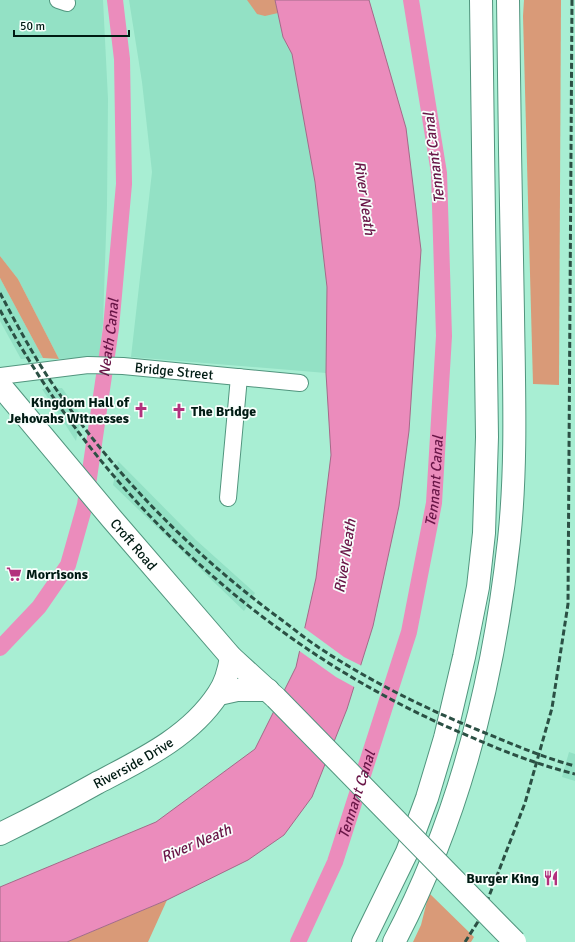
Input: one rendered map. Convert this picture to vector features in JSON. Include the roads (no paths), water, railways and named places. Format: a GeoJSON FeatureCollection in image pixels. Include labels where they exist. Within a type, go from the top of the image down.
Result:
{"type":"FeatureCollection","features":[{"type":"Feature","properties":{"kind":"main road"},"geometry":{"type":"LineString","coordinates":[[363,942],[407,852],[427,798],[445,738],[464,658],[478,587],[484,533],[487,437],[481,0]]}},
{"type":"Feature","properties":{"kind":"main road"},"geometry":{"type":"LineString","coordinates":[[394,942],[415,903],[465,767],[492,657],[509,540],[515,442],[508,0]]}},
{"type":"Feature","properties":{"kind":"main road","name":"Croft Road"},"geometry":{"type":"LineString","coordinates":[[0,385],[112,519],[231,657],[272,694],[515,942]]}},
{"type":"Feature","properties":{"kind":"main road","name":"Riverside Drive"},"geometry":{"type":"LineString","coordinates":[[0,834],[129,766],[172,741],[189,727],[218,694],[228,675],[231,657]]}},
{"type":"Feature","properties":{"kind":"main road"},"geometry":{"type":"LineString","coordinates":[[218,694],[237,690],[272,694]]}},
{"type":"Feature","properties":{"kind":"street","name":"Bridge Street"},"geometry":{"type":"LineString","coordinates":[[0,376],[88,365],[123,366],[300,383]]}},
{"type":"Feature","properties":{"kind":"street"},"geometry":{"type":"LineString","coordinates":[[228,498],[239,377]]}},
{"type":"Feature","properties":{"kind":"water","name":"River Neath"},"geometry":{"type":"Polygon","coordinates":[[[275,0],[369,0],[406,128],[421,250],[409,431],[399,506],[373,626],[347,709],[312,797],[284,835],[248,860],[167,900],[67,942],[0,942],[0,887],[156,822],[255,749],[296,667],[316,578],[331,455],[326,373],[327,287],[315,182],[292,54],[283,37],[275,0]]]}},
{"type":"Feature","properties":{"kind":"waterway","name":"Neath Canal"},"geometry":{"type":"LineString","coordinates":[[0,648],[39,607],[68,565],[85,505],[111,328],[124,184],[122,59],[115,0]]}},
{"type":"Feature","properties":{"kind":"waterway","name":"Tennant Canal"},"geometry":{"type":"LineString","coordinates":[[298,942],[335,862],[409,632],[434,503],[444,336],[439,173],[411,0]]}},
{"type":"Feature","properties":{"kind":"railway"},"geometry":{"type":"LineString","coordinates":[[465,942],[481,917],[525,803],[552,708],[568,604],[572,0]]}},
{"type":"Feature","properties":{"kind":"railway"},"geometry":{"type":"LineString","coordinates":[[0,293],[26,342],[48,378],[103,452],[156,511],[244,591],[318,647],[356,671],[436,712],[538,754],[575,766]]}},
{"type":"Feature","properties":{"kind":"railway"},"geometry":{"type":"LineString","coordinates":[[0,310],[41,380],[89,445],[141,507],[199,564],[261,616],[328,662],[398,703],[497,748],[535,762],[575,774]]}},
{"type":"Feature","properties":{"kind":"place","name":"Kingdom Hall of Jehovahs Witnesses"},"geometry":{"type":"Point","coordinates":[141,410]}},
{"type":"Feature","properties":{"kind":"place","name":"The Bridge"},"geometry":{"type":"Point","coordinates":[179,411]}},
{"type":"Feature","properties":{"kind":"place","name":"Morrisons"},"geometry":{"type":"Point","coordinates":[14,574]}},
{"type":"Feature","properties":{"kind":"place","name":"Burger King"},"geometry":{"type":"Point","coordinates":[551,878]}}]}
